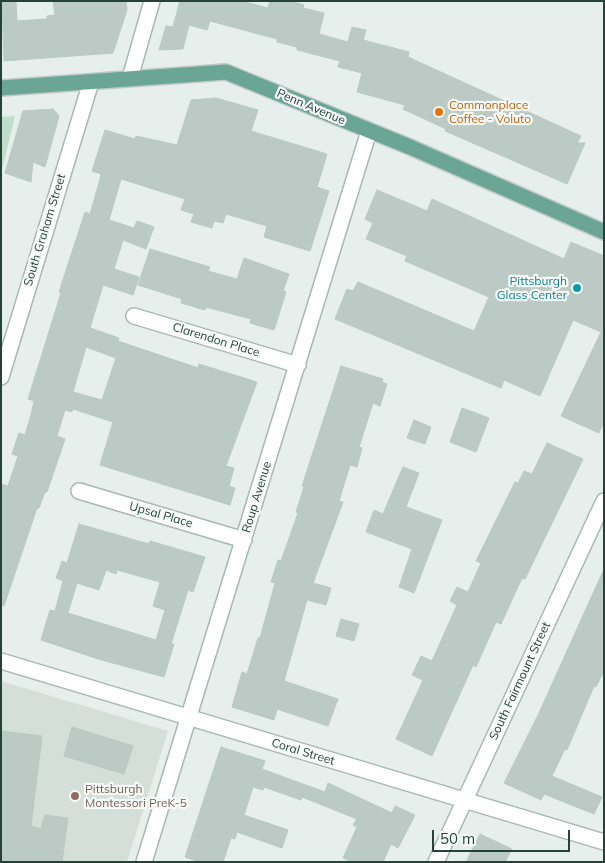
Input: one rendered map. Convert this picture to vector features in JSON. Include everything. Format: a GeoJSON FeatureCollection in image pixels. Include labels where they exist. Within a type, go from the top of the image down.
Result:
{"type":"FeatureCollection","features":[{"type":"Feature","properties":{"kind":"main road","name":"Penn Avenue"},"geometry":{"type":"LineString","coordinates":[[1,88],[226,72],[604,232]]}},
{"type":"Feature","properties":{"kind":"street"},"geometry":{"type":"LineString","coordinates":[[130,78],[152,1]]}},
{"type":"Feature","properties":{"kind":"street","name":"South Graham Street"},"geometry":{"type":"LineString","coordinates":[[1,377],[91,82]]}},
{"type":"Feature","properties":{"kind":"street","name":"Roup Avenue"},"geometry":{"type":"LineString","coordinates":[[144,862],[190,718],[368,131]]}},
{"type":"Feature","properties":{"kind":"street","name":"Clarendon Place"},"geometry":{"type":"LineString","coordinates":[[134,316],[298,365]]}},
{"type":"Feature","properties":{"kind":"street","name":"Upsal Place"},"geometry":{"type":"LineString","coordinates":[[78,491],[244,540]]}},
{"type":"Feature","properties":{"kind":"street","name":"South Fairmount Street"},"geometry":{"type":"LineString","coordinates":[[436,862],[604,501]]}},
{"type":"Feature","properties":{"kind":"street","name":"Coral Street"},"geometry":{"type":"LineString","coordinates":[[1,661],[604,842]]}},
{"type":"Feature","properties":{"kind":"shaded area","name":"Pittsburgh Montessori PreK-5"},"geometry":{"type":"Polygon","coordinates":[[[1,681],[168,731],[127,862],[1,862],[1,681]]]}},
{"type":"Feature","properties":{"kind":"green space"},"geometry":{"type":"Polygon","coordinates":[[[15,116],[1,174],[1,117],[15,116]]]}},
{"type":"Feature","properties":{"kind":"building"},"geometry":{"type":"Polygon","coordinates":[[[2,1],[16,1],[17,21],[47,19],[47,16],[55,15],[53,1],[126,1],[127,10],[113,53],[4,61],[2,1]]]}},
{"type":"Feature","properties":{"kind":"building"},"geometry":{"type":"Polygon","coordinates":[[[180,1],[241,1],[268,8],[270,1],[290,1],[304,5],[303,8],[324,13],[319,34],[348,42],[352,27],[366,30],[363,40],[409,52],[408,57],[581,136],[577,143],[585,143],[567,184],[445,131],[446,129],[403,109],[405,105],[357,92],[362,73],[338,67],[340,61],[297,50],[297,47],[277,42],[277,39],[210,21],[207,30],[189,25],[183,49],[159,50],[166,26],[173,27],[180,1]]]}},
{"type":"Feature","properties":{"kind":"building"},"geometry":{"type":"Polygon","coordinates":[[[216,98],[258,110],[251,131],[327,154],[317,187],[329,191],[310,251],[264,237],[267,226],[226,214],[223,223],[214,221],[212,228],[191,222],[194,214],[181,210],[185,199],[121,179],[109,220],[134,228],[137,221],[154,227],[146,249],[123,240],[114,269],[139,277],[133,295],[103,285],[90,328],[119,338],[118,341],[198,368],[199,364],[257,382],[226,466],[234,468],[229,486],[235,488],[230,505],[100,465],[113,422],[73,409],[72,412],[65,410],[57,436],[65,439],[47,492],[45,492],[39,508],[37,508],[4,606],[1,605],[1,484],[8,486],[18,456],[12,454],[19,433],[25,435],[31,415],[34,401],[28,399],[61,293],[59,292],[85,212],[90,214],[100,179],[101,174],[92,171],[105,130],[135,139],[136,136],[177,145],[191,100],[216,98]],[[86,347],[73,392],[102,400],[116,358],[86,347]]]}},
{"type":"Feature","properties":{"kind":"building"},"geometry":{"type":"Polygon","coordinates":[[[53,109],[59,116],[45,167],[33,162],[31,182],[5,173],[23,111],[53,109]]]}},
{"type":"Feature","properties":{"kind":"building"},"geometry":{"type":"Polygon","coordinates":[[[377,190],[427,211],[432,199],[564,259],[571,242],[604,256],[604,422],[599,433],[561,416],[601,332],[573,320],[540,396],[504,380],[501,388],[335,319],[347,289],[353,291],[358,282],[474,331],[489,297],[405,261],[407,256],[366,239],[373,223],[365,219],[377,190]]]}},
{"type":"Feature","properties":{"kind":"building"},"geometry":{"type":"Polygon","coordinates":[[[150,249],[210,267],[208,271],[237,279],[244,258],[289,274],[283,291],[286,292],[274,330],[250,323],[251,319],[206,307],[205,310],[181,303],[182,299],[138,285],[150,249]]]}},
{"type":"Feature","properties":{"kind":"building"},"geometry":{"type":"Polygon","coordinates":[[[341,366],[383,379],[382,382],[387,384],[380,406],[373,403],[359,447],[362,448],[357,467],[350,465],[339,501],[343,502],[313,583],[331,588],[326,605],[307,600],[284,681],[338,699],[328,726],[277,709],[274,720],[232,707],[242,672],[247,674],[258,638],[260,638],[275,583],[271,582],[278,560],[281,561],[298,513],[296,512],[304,487],[302,486],[341,366]]]}},
{"type":"Feature","properties":{"kind":"building"},"geometry":{"type":"Polygon","coordinates":[[[462,408],[489,418],[476,452],[450,442],[462,408]]]}},
{"type":"Feature","properties":{"kind":"building"},"geometry":{"type":"Polygon","coordinates":[[[414,420],[431,427],[425,444],[407,438],[414,420]]]}},
{"type":"Feature","properties":{"kind":"building"},"geometry":{"type":"Polygon","coordinates":[[[547,443],[583,459],[525,579],[522,578],[501,624],[496,622],[476,667],[473,665],[432,756],[396,739],[423,680],[412,675],[421,656],[432,661],[457,605],[450,601],[457,587],[468,592],[481,563],[476,561],[515,482],[518,483],[524,471],[532,474],[547,443]]]}},
{"type":"Feature","properties":{"kind":"building"},"geometry":{"type":"Polygon","coordinates":[[[403,467],[419,473],[406,507],[442,520],[414,593],[399,587],[412,549],[366,532],[374,510],[383,514],[403,467]]]}},
{"type":"Feature","properties":{"kind":"building"},"geometry":{"type":"Polygon","coordinates":[[[79,524],[149,544],[150,541],[205,557],[193,592],[188,590],[171,644],[174,644],[164,677],[98,659],[41,640],[50,610],[55,611],[63,581],[56,578],[62,561],[67,563],[79,524]],[[106,570],[99,590],[77,583],[68,613],[156,640],[165,610],[153,606],[160,582],[117,570],[116,574],[106,570]]]}},
{"type":"Feature","properties":{"kind":"building"},"geometry":{"type":"Polygon","coordinates":[[[604,569],[604,671],[596,687],[594,686],[567,750],[565,749],[552,776],[602,797],[594,814],[544,794],[541,800],[504,783],[539,713],[604,569]]]}},
{"type":"Feature","properties":{"kind":"building"},"geometry":{"type":"Polygon","coordinates":[[[341,619],[359,624],[354,641],[336,636],[341,619]]]}},
{"type":"Feature","properties":{"kind":"building"},"geometry":{"type":"Polygon","coordinates":[[[72,727],[133,746],[124,774],[64,756],[72,727]]]}},
{"type":"Feature","properties":{"kind":"building"},"geometry":{"type":"Polygon","coordinates":[[[1,731],[42,736],[31,826],[41,829],[45,815],[68,818],[62,862],[1,862],[1,731]]]}},
{"type":"Feature","properties":{"kind":"building"},"geometry":{"type":"Polygon","coordinates":[[[221,747],[265,761],[262,769],[325,792],[328,783],[392,813],[395,806],[415,815],[398,848],[391,844],[383,862],[352,862],[343,858],[357,827],[353,825],[357,819],[302,797],[301,800],[264,787],[263,790],[253,787],[244,815],[288,830],[282,848],[237,832],[235,839],[231,838],[223,862],[199,862],[185,857],[221,747]]]}},
{"type":"Feature","properties":{"kind":"building"},"geometry":{"type":"Polygon","coordinates":[[[480,834],[512,849],[505,862],[466,862],[480,834]]]}},
{"type":"Feature","properties":{"kind":"place","name":"Commonplace Coffee - Voluto"},"geometry":{"type":"Point","coordinates":[439,112]}},
{"type":"Feature","properties":{"kind":"place","name":"Pittsburgh Glass Center"},"geometry":{"type":"Point","coordinates":[577,288]}},
{"type":"Feature","properties":{"kind":"place","name":"Pittsburgh Montessori PreK-5"},"geometry":{"type":"Point","coordinates":[75,796]}}]}
